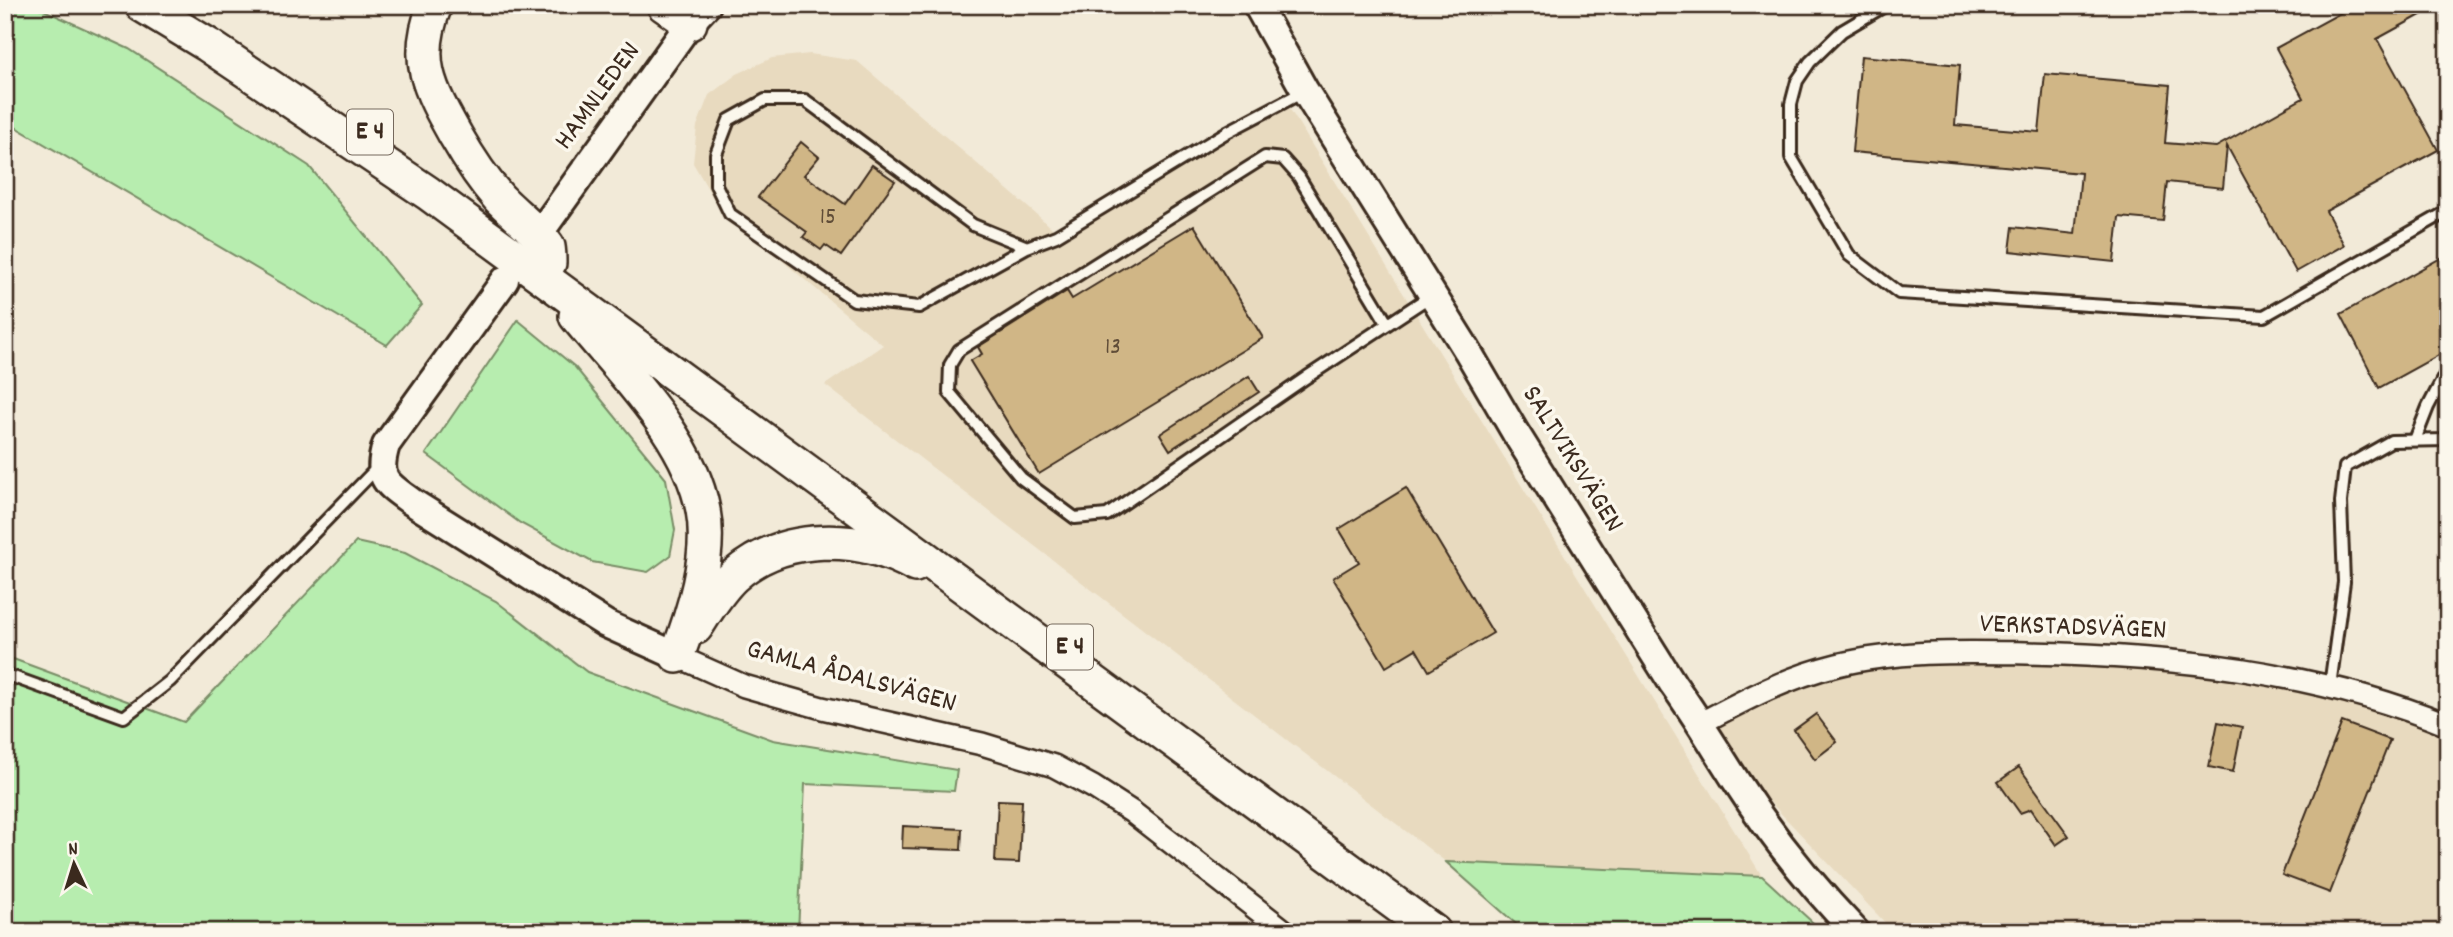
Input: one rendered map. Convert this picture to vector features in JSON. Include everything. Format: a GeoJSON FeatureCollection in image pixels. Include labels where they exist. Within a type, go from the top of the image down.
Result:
{"type":"FeatureCollection","features":[{"type":"Feature","properties":{"kind":"highway","name":"E 4"},"geometry":{"type":"LineString","coordinates":[[142,5],[208,45],[543,268],[1457,932]]}},
{"type":"Feature","properties":{"kind":"highway","name":"E 4"},"geometry":{"type":"LineString","coordinates":[[187,5],[288,72],[940,568],[1434,932]]}},
{"type":"Feature","properties":{"kind":"highway","name":"E 4"},"geometry":{"type":"LineString","coordinates":[[435,5],[426,26],[424,49],[426,74],[433,96],[464,149],[497,196],[548,246],[543,268],[557,293],[642,395],[675,443],[692,476],[704,511],[702,571],[691,619],[677,656]]}},
{"type":"Feature","properties":{"kind":"highway","name":"E 4"},"geometry":{"type":"LineString","coordinates":[[677,656],[711,603],[734,577],[780,549],[825,542],[851,543],[896,554],[915,565],[940,568]]}},
{"type":"Feature","properties":{"kind":"street","name":"SALTVIKSVÄGEN"},"geometry":{"type":"LineString","coordinates":[[1257,5],[1305,92],[1673,684],[1701,723],[1738,784],[1793,861],[1856,932]]}},
{"type":"Feature","properties":{"kind":"street","name":"HAMNLEDEN"},"geometry":{"type":"LineString","coordinates":[[544,227],[687,11]]}},
{"type":"Feature","properties":{"kind":"street"},"geometry":{"type":"LineString","coordinates":[[380,465],[386,445],[398,427],[505,280]]}},
{"type":"Feature","properties":{"kind":"street","name":"GAMLA ÅDALSVÄGEN"},"geometry":{"type":"LineString","coordinates":[[380,465],[388,485],[412,502],[606,624],[744,686],[822,708],[982,744],[1054,766],[1093,787],[1132,813],[1286,932]]}},
{"type":"Feature","properties":{"kind":"street","name":"VERKSTADSVÄGEN"},"geometry":{"type":"LineString","coordinates":[[1701,723],[1764,690],[1808,672],[1840,664],[1934,653],[2053,654],[2167,660],[2251,670],[2330,686],[2412,710],[2448,725]]}},
{"type":"Feature","properties":{"kind":"lane"},"geometry":{"type":"LineString","coordinates":[[1886,5],[1842,31],[1810,61],[1797,81],[1791,104],[1791,157],[1849,255],[1899,293],[2264,316],[2448,211]]}},
{"type":"Feature","properties":{"kind":"lane"},"geometry":{"type":"LineString","coordinates":[[1027,247],[973,225],[805,100],[765,100],[729,120],[716,154],[716,185],[730,214],[854,300],[919,307],[1027,247],[1056,236],[1227,132],[1305,92]]}},
{"type":"Feature","properties":{"kind":"lane"},"geometry":{"type":"LineString","coordinates":[[1387,323],[1298,177],[1283,159],[1265,157],[959,350],[950,365],[949,392],[1021,478],[1075,518],[1107,515],[1432,295]]}},
{"type":"Feature","properties":{"kind":"lane"},"geometry":{"type":"LineString","coordinates":[[2415,440],[2428,407],[2448,369]]}},
{"type":"Feature","properties":{"kind":"lane"},"geometry":{"type":"LineString","coordinates":[[2330,686],[2344,582],[2341,502],[2345,467],[2392,441],[2448,440]]}},
{"type":"Feature","properties":{"kind":"lane"},"geometry":{"type":"LineString","coordinates":[[5,674],[124,717],[170,681],[380,465]]}},
{"type":"Feature","properties":{"kind":"shaded area"},"geometry":{"type":"Polygon","coordinates":[[[810,54],[857,61],[1058,233],[1283,98],[1762,876],[1446,862],[825,385],[883,345],[719,208],[693,163],[697,126],[709,95],[737,74],[772,58],[810,54]]]}},
{"type":"Feature","properties":{"kind":"shaded area"},"geometry":{"type":"Polygon","coordinates":[[[1908,646],[2176,657],[2448,720],[2448,932],[1894,932],[1688,716],[1734,692],[1801,665],[1854,650],[1908,646]]]}},
{"type":"Feature","properties":{"kind":"green space"},"geometry":{"type":"Polygon","coordinates":[[[5,5],[33,5],[129,49],[309,166],[422,305],[387,345],[10,124],[5,134],[5,5]]]}},
{"type":"Feature","properties":{"kind":"green space"},"geometry":{"type":"Polygon","coordinates":[[[518,320],[575,367],[666,479],[675,530],[670,556],[648,572],[592,562],[520,523],[426,454],[518,320]]]}},
{"type":"Feature","properties":{"kind":"green space"},"geometry":{"type":"Polygon","coordinates":[[[356,542],[405,553],[496,601],[587,672],[773,740],[957,770],[954,791],[805,784],[798,932],[5,932],[5,656],[184,722],[356,542]]]}},
{"type":"Feature","properties":{"kind":"green space"},"geometry":{"type":"Polygon","coordinates":[[[1446,862],[1762,876],[1823,932],[1525,932],[1446,862]]]}},
{"type":"Feature","properties":{"kind":"building"},"geometry":{"type":"Polygon","coordinates":[[[2355,5],[2439,5],[2377,39],[2438,150],[2326,211],[2344,245],[2296,272],[2227,146],[2223,188],[2167,182],[2163,221],[2119,217],[2114,262],[2010,251],[2013,227],[2075,234],[2081,173],[1852,152],[1861,56],[1960,65],[1955,125],[2039,132],[2045,74],[2170,85],[2165,143],[2216,147],[2303,98],[2276,48],[2355,5]]]}},
{"type":"Feature","properties":{"kind":"building"},"geometry":{"type":"Polygon","coordinates":[[[801,142],[819,157],[804,175],[845,204],[872,165],[895,181],[841,256],[825,245],[821,250],[803,237],[807,232],[758,197],[801,142]]]}},
{"type":"Feature","properties":{"kind":"building"},"geometry":{"type":"Polygon","coordinates":[[[1194,225],[1263,338],[1039,474],[970,361],[982,354],[978,347],[1067,291],[1072,299],[1194,225]]]}},
{"type":"Feature","properties":{"kind":"building"},"geometry":{"type":"Polygon","coordinates":[[[2448,254],[2448,350],[2379,388],[2341,314],[2448,254]]]}},
{"type":"Feature","properties":{"kind":"building"},"geometry":{"type":"Polygon","coordinates":[[[1249,376],[1259,392],[1170,450],[1160,434],[1249,376]]]}},
{"type":"Feature","properties":{"kind":"building"},"geometry":{"type":"Polygon","coordinates":[[[1406,488],[1493,633],[1429,671],[1416,649],[1386,667],[1333,578],[1359,562],[1339,529],[1406,488]]]}},
{"type":"Feature","properties":{"kind":"building"},"geometry":{"type":"Polygon","coordinates":[[[1816,714],[1837,742],[1815,759],[1794,730],[1816,714]]]}},
{"type":"Feature","properties":{"kind":"building"},"geometry":{"type":"Polygon","coordinates":[[[2218,722],[2242,727],[2233,772],[2209,767],[2218,722]]]}},
{"type":"Feature","properties":{"kind":"building"},"geometry":{"type":"Polygon","coordinates":[[[2342,722],[2390,740],[2330,893],[2282,875],[2342,722]]]}},
{"type":"Feature","properties":{"kind":"building"},"geometry":{"type":"Polygon","coordinates":[[[2019,767],[2069,836],[2056,845],[2031,809],[2020,813],[1998,782],[2019,767]]]}},
{"type":"Feature","properties":{"kind":"building"},"geometry":{"type":"Polygon","coordinates":[[[998,800],[1022,801],[1019,863],[995,862],[998,800]]]}},
{"type":"Feature","properties":{"kind":"building"},"geometry":{"type":"Polygon","coordinates":[[[903,826],[962,829],[961,850],[902,848],[903,826]]]}}]}
